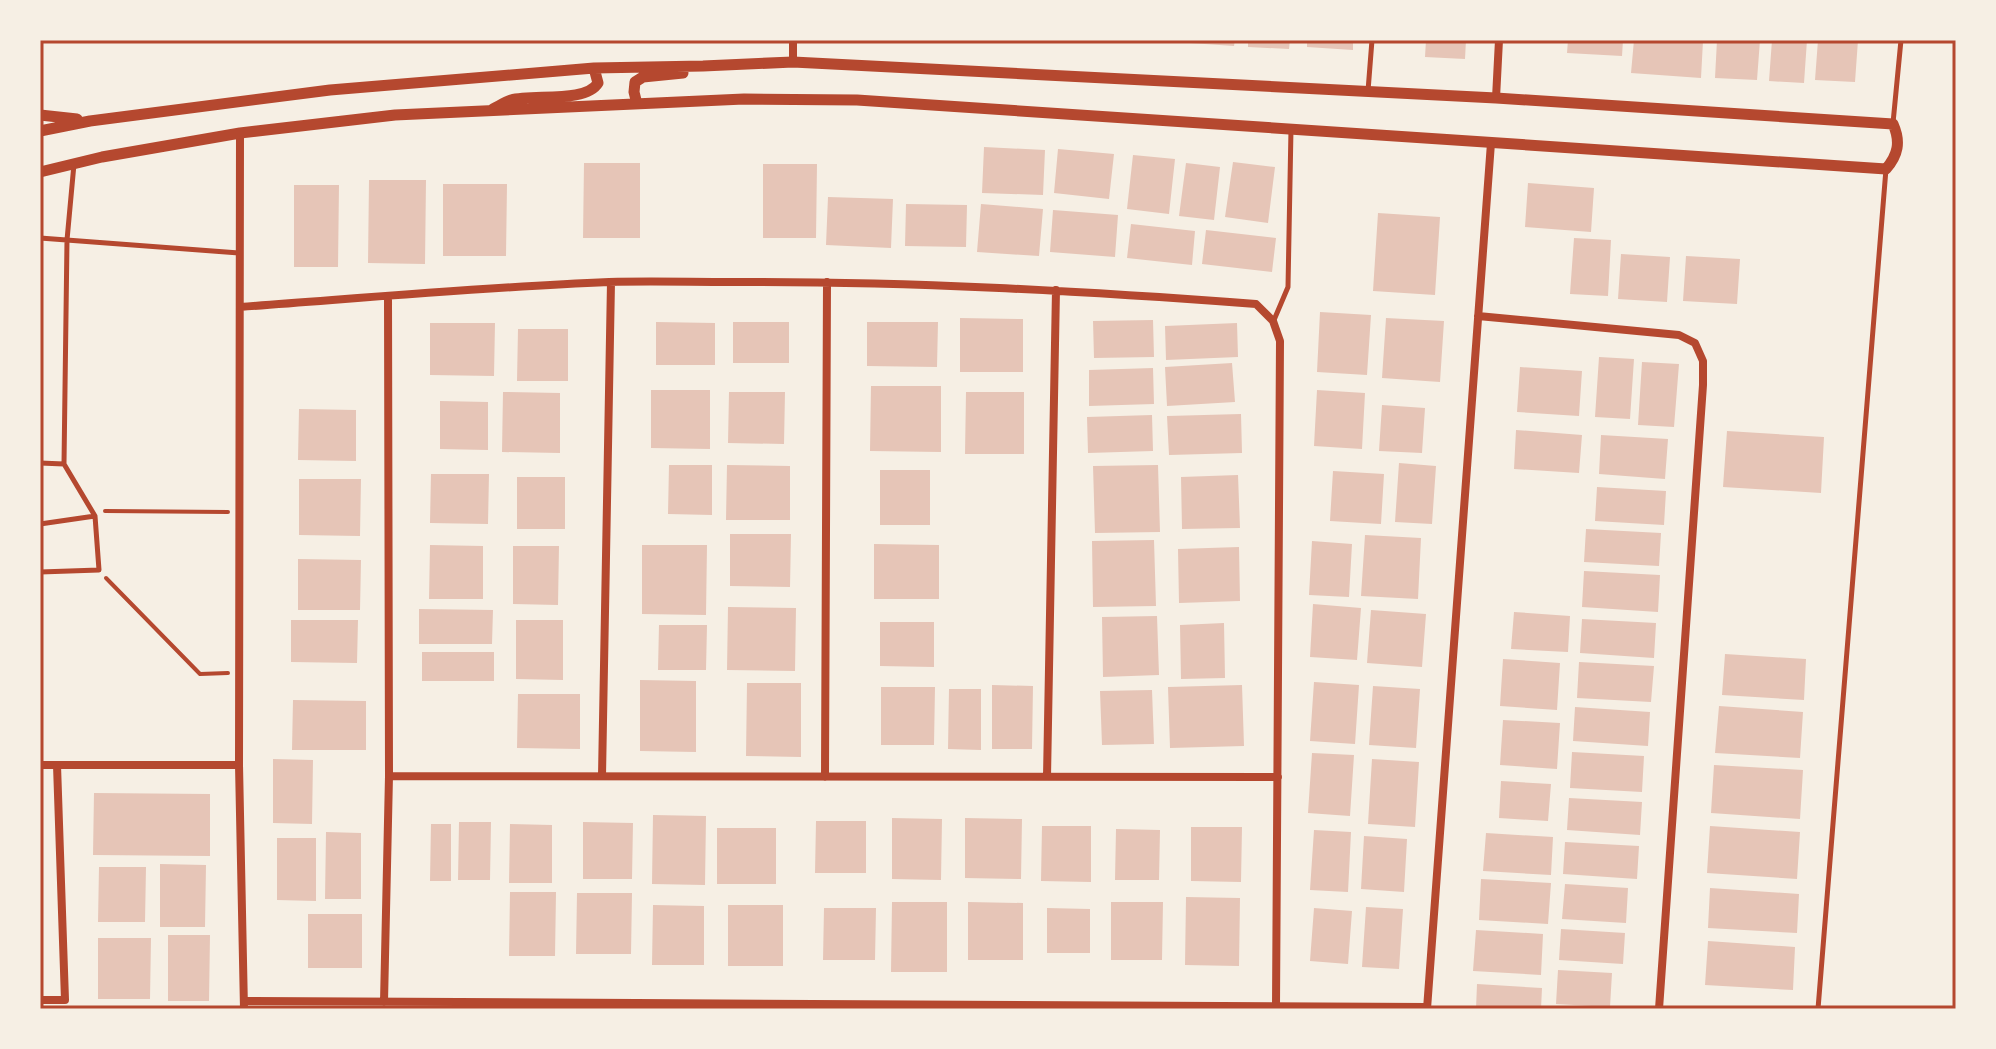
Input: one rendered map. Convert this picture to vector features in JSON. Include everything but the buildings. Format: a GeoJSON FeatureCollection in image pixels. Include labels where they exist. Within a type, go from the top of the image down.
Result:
{"type":"FeatureCollection","features":[{"type":"Feature","properties":{"kind":"street"},"geometry":{"type":"LineString","coordinates":[[793,40],[793,62]]}},
{"type":"Feature","properties":{"kind":"street"},"geometry":{"type":"LineString","coordinates":[[1496,98],[1499,40]]}},
{"type":"Feature","properties":{"kind":"street"},"geometry":{"type":"LineString","coordinates":[[40,131],[90,121],[330,90],[594,68],[793,62],[1496,98],[1893,124],[1898,136],[1894,160],[1886,169],[857,100],[744,99],[395,115],[240,133],[102,157],[40,172]]}},
{"type":"Feature","properties":{"kind":"street"},"geometry":{"type":"LineString","coordinates":[[637,104],[635,82],[643,77],[687,72],[703,66]]}},
{"type":"Feature","properties":{"kind":"street"},"geometry":{"type":"LineString","coordinates":[[489,111],[510,101],[536,96],[580,95],[594,90],[598,83],[594,68]]}},
{"type":"Feature","properties":{"kind":"street"},"geometry":{"type":"LineString","coordinates":[[40,115],[90,121]]}},
{"type":"Feature","properties":{"kind":"street"},"geometry":{"type":"LineString","coordinates":[[240,133],[238,672],[244,1005],[384,1002],[509,1006],[1427,1008],[1491,143]]}},
{"type":"Feature","properties":{"kind":"street"},"geometry":{"type":"LineString","coordinates":[[240,307],[611,282],[827,282],[1056,290],[1256,304],[1273,321],[1280,341],[1276,1006]]}},
{"type":"Feature","properties":{"kind":"street"},"geometry":{"type":"LineString","coordinates":[[602,776],[611,282]]}},
{"type":"Feature","properties":{"kind":"street"},"geometry":{"type":"LineString","coordinates":[[825,777],[827,282]]}},
{"type":"Feature","properties":{"kind":"street"},"geometry":{"type":"LineString","coordinates":[[1047,777],[1056,290]]}},
{"type":"Feature","properties":{"kind":"street"},"geometry":{"type":"LineString","coordinates":[[384,1002],[389,776],[388,296]]}},
{"type":"Feature","properties":{"kind":"street"},"geometry":{"type":"LineString","coordinates":[[1478,316],[1679,335],[1695,343],[1703,361],[1659,1009]]}},
{"type":"Feature","properties":{"kind":"street"},"geometry":{"type":"LineString","coordinates":[[40,765],[239,765]]}},
{"type":"Feature","properties":{"kind":"street"},"geometry":{"type":"LineString","coordinates":[[40,1000],[65,1004],[57,765]]}},
{"type":"Feature","properties":{"kind":"street"},"geometry":{"type":"LineString","coordinates":[[389,776],[1278,777]]}},
{"type":"Feature","properties":{"kind":"lane"},"geometry":{"type":"LineString","coordinates":[[1368,92],[1372,40]]}},
{"type":"Feature","properties":{"kind":"lane"},"geometry":{"type":"LineString","coordinates":[[1893,124],[1901,40]]}},
{"type":"Feature","properties":{"kind":"lane"},"geometry":{"type":"LineString","coordinates":[[1273,321],[1288,287],[1291,128]]}},
{"type":"Feature","properties":{"kind":"lane"},"geometry":{"type":"LineString","coordinates":[[40,572],[99,570],[94,513],[64,464],[67,240],[74,164]]}},
{"type":"Feature","properties":{"kind":"lane"},"geometry":{"type":"LineString","coordinates":[[1818,1009],[1886,169]]}},
{"type":"Feature","properties":{"kind":"lane"},"geometry":{"type":"LineString","coordinates":[[40,238],[239,253]]}},
{"type":"Feature","properties":{"kind":"lane"},"geometry":{"type":"LineString","coordinates":[[40,463],[64,464]]}},
{"type":"Feature","properties":{"kind":"lane"},"geometry":{"type":"LineString","coordinates":[[40,524],[94,513]]}},
{"type":"Feature","properties":{"kind":"path"},"geometry":{"type":"LineString","coordinates":[[94,513],[238,512]]}},
{"type":"Feature","properties":{"kind":"path"},"geometry":{"type":"LineString","coordinates":[[99,570],[200,674],[238,672]]}}]}
